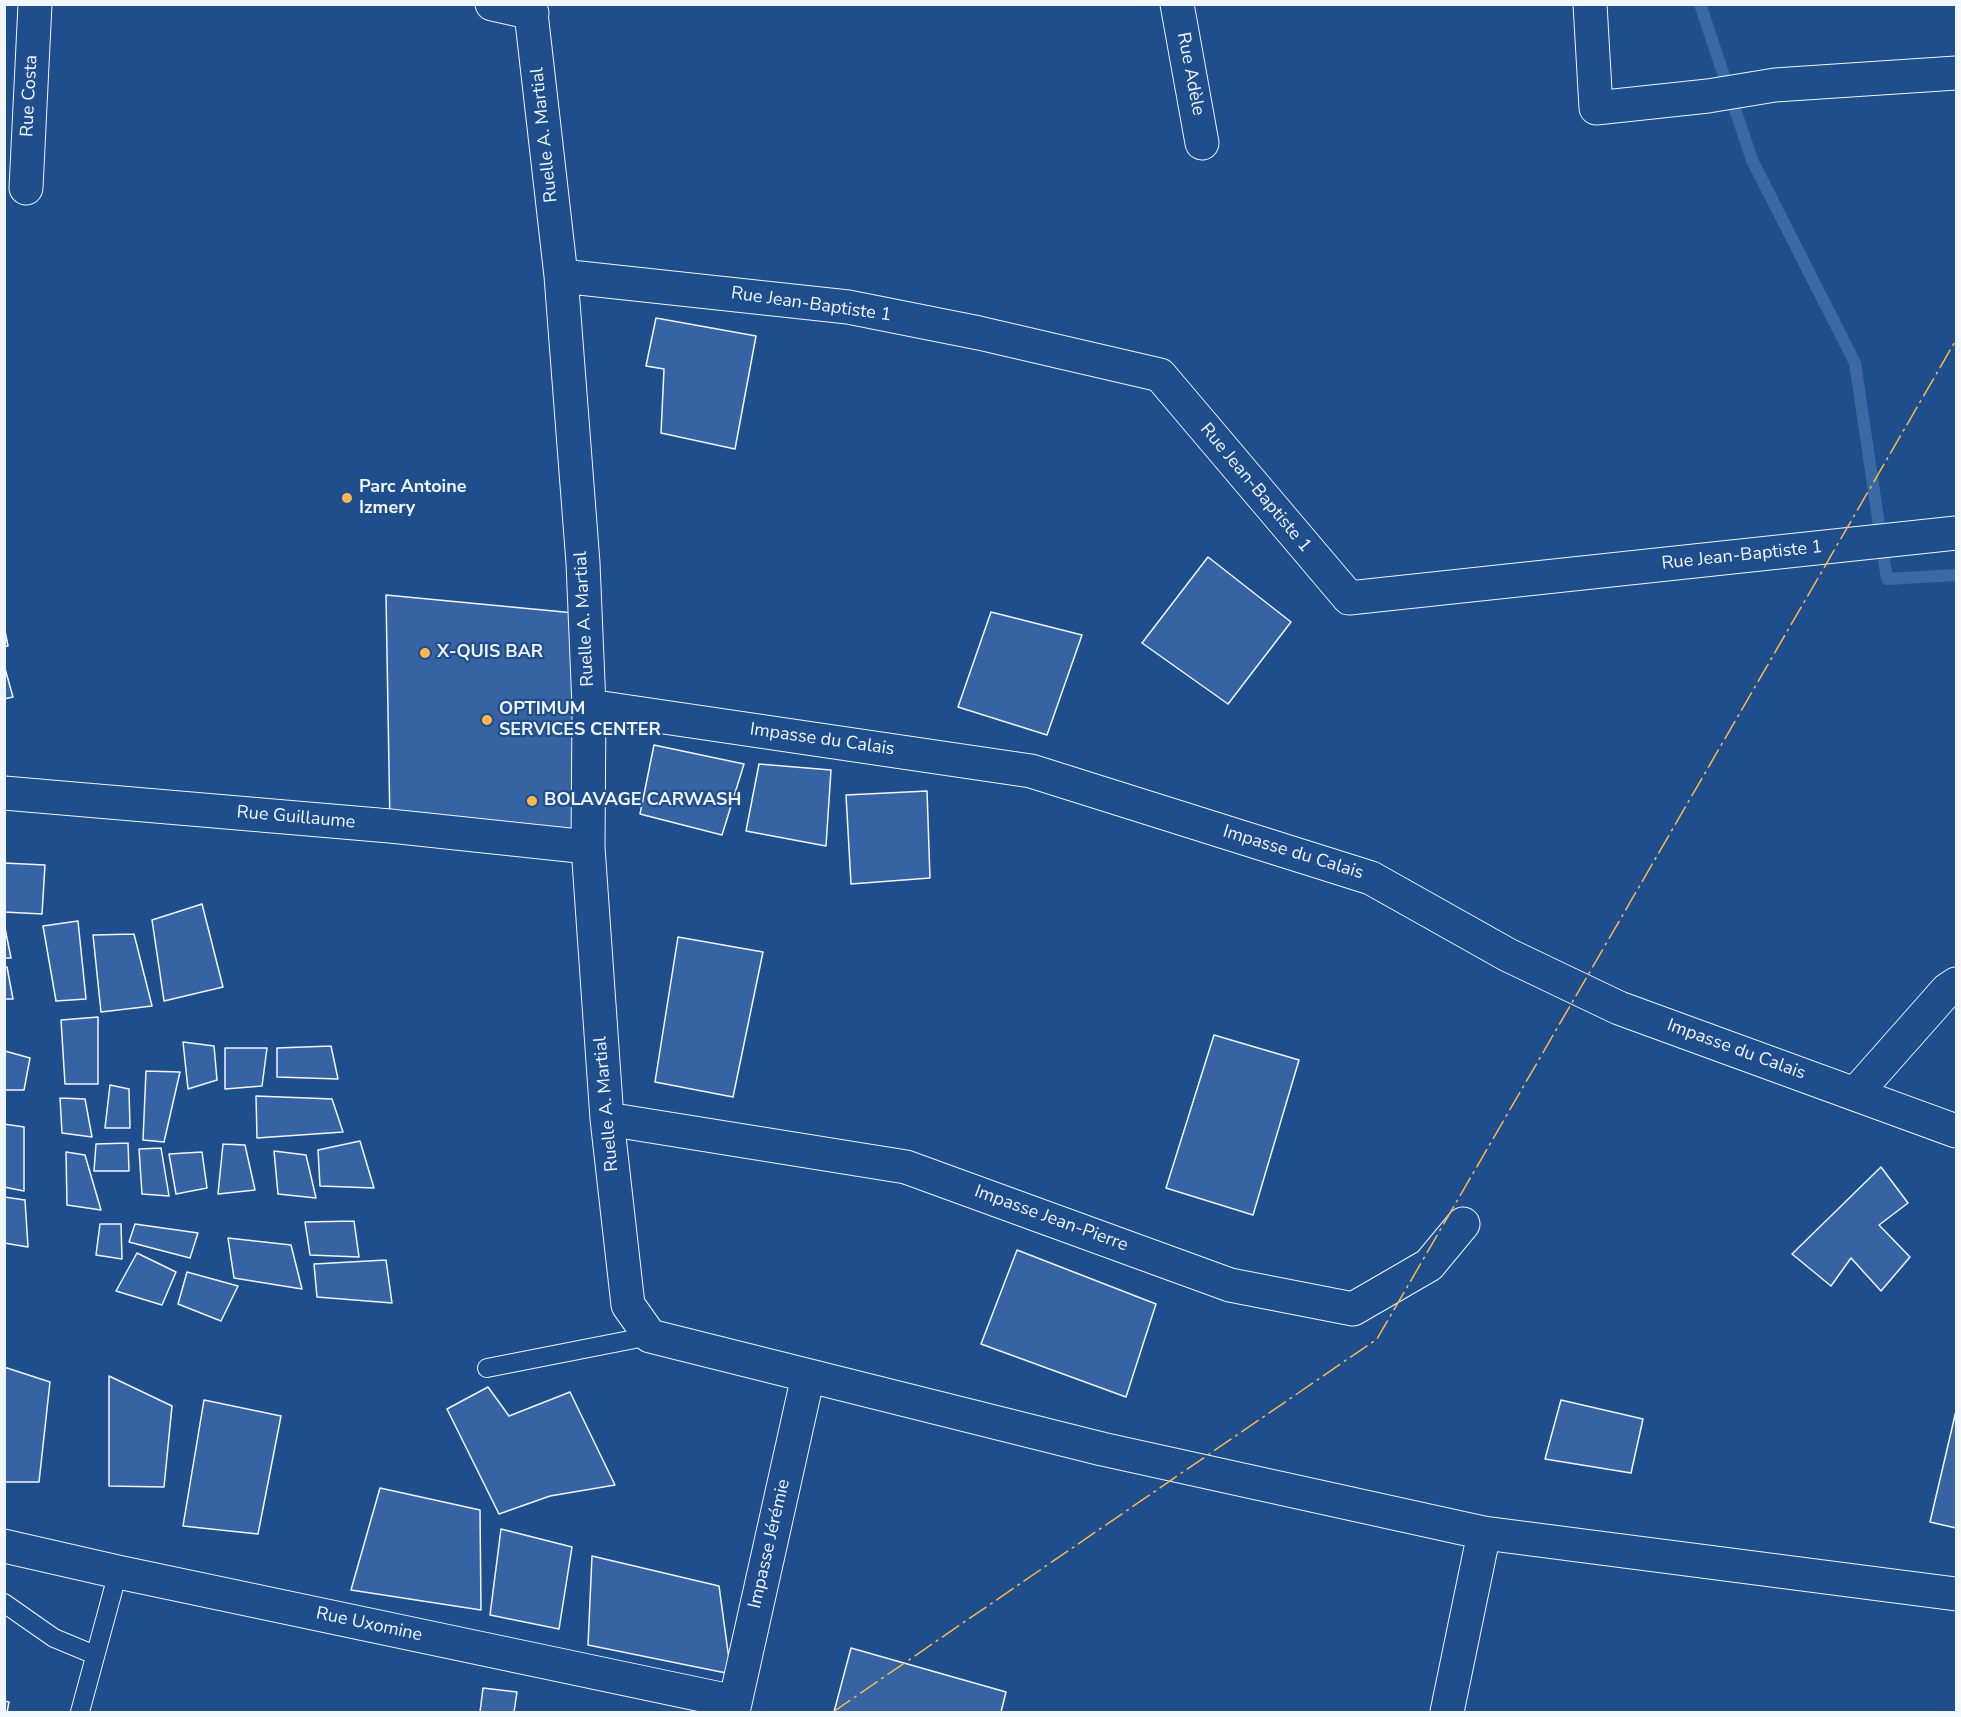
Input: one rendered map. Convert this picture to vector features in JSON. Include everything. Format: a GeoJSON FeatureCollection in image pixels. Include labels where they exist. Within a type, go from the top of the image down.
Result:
{"type":"FeatureCollection","features":[{"type":"Feature","properties":{"kind":"street","name":"Rue Costa"},"geometry":{"type":"LineString","coordinates":[[26,188],[35,4]]}},
{"type":"Feature","properties":{"kind":"street"},"geometry":{"type":"LineString","coordinates":[[492,4],[531,9]]}},
{"type":"Feature","properties":{"kind":"street","name":"Rue Adèle"},"geometry":{"type":"LineString","coordinates":[[1177,4],[1202,143]]}},
{"type":"Feature","properties":{"kind":"street"},"geometry":{"type":"LineString","coordinates":[[1590,4],[1596,108],[1708,96],[1759,87],[1956,73]]}},
{"type":"Feature","properties":{"kind":"street","name":"Ruelle A. Martial"},"geometry":{"type":"LineString","coordinates":[[531,9],[561,276],[583,563],[589,706],[588,847],[607,1119],[628,1305],[650,1336]]}},
{"type":"Feature","properties":{"kind":"street","name":"Rue Jean-Baptiste 1"},"geometry":{"type":"LineString","coordinates":[[561,276],[848,307],[979,333],[1160,375],[1349,598],[1956,533]]}},
{"type":"Feature","properties":{"kind":"street","name":"Impasse du Calais"},"geometry":{"type":"LineString","coordinates":[[589,706],[1031,771],[1371,878],[1508,955],[1619,1008],[1956,1131]]}},
{"type":"Feature","properties":{"kind":"street","name":"Rue Guillaume"},"geometry":{"type":"LineString","coordinates":[[4,793],[390,826],[588,847]]}},
{"type":"Feature","properties":{"kind":"street"},"geometry":{"type":"LineString","coordinates":[[1855,1094],[1947,990],[1956,984]]}},
{"type":"Feature","properties":{"kind":"street","name":"Impasse Jean-Pierre"},"geometry":{"type":"LineString","coordinates":[[607,1119],[906,1167],[1230,1284],[1353,1309],[1429,1265],[1463,1224]]}},
{"type":"Feature","properties":{"kind":"street"},"geometry":{"type":"LineString","coordinates":[[650,1336],[1102,1449],[1484,1533],[1956,1594]]}},
{"type":"Feature","properties":{"kind":"street","name":"Impasse Jérémie"},"geometry":{"type":"LineString","coordinates":[[734,1707],[808,1377]]}},
{"type":"Feature","properties":{"kind":"street"},"geometry":{"type":"LineString","coordinates":[[1448,1713],[1484,1533]]}},
{"type":"Feature","properties":{"kind":"street","name":"Rue Uxomine"},"geometry":{"type":"LineString","coordinates":[[4,1545],[734,1707]]}},
{"type":"Feature","properties":{"kind":"lane"},"geometry":{"type":"LineString","coordinates":[[487,1368],[650,1336]]}},
{"type":"Feature","properties":{"kind":"lane"},"geometry":{"type":"LineString","coordinates":[[80,1713],[118,1572]]}},
{"type":"Feature","properties":{"kind":"lane"},"geometry":{"type":"LineString","coordinates":[[4,1604],[54,1638],[95,1655]]}},
{"type":"Feature","properties":{"kind":"building"},"geometry":{"type":"Polygon","coordinates":[[[656,318],[756,336],[735,449],[661,433],[664,369],[646,366],[656,318]]]}},
{"type":"Feature","properties":{"kind":"building"},"geometry":{"type":"Polygon","coordinates":[[[1208,557],[1291,622],[1228,704],[1142,643],[1208,557]]]}},
{"type":"Feature","properties":{"kind":"building","name":"OPTIMUM SERVICES CENTER"},"geometry":{"type":"Polygon","coordinates":[[[386,595],[585,614],[588,847],[390,826],[386,595]]]}},
{"type":"Feature","properties":{"kind":"building"},"geometry":{"type":"Polygon","coordinates":[[[991,612],[1082,635],[1047,735],[958,707],[991,612]]]}},
{"type":"Feature","properties":{"kind":"building"},"geometry":{"type":"Polygon","coordinates":[[[4,626],[8,646],[4,647],[4,626]]]}},
{"type":"Feature","properties":{"kind":"building"},"geometry":{"type":"Polygon","coordinates":[[[4,665],[13,697],[4,699],[4,665]]]}},
{"type":"Feature","properties":{"kind":"building"},"geometry":{"type":"Polygon","coordinates":[[[654,745],[744,764],[722,835],[640,814],[654,745]]]}},
{"type":"Feature","properties":{"kind":"building"},"geometry":{"type":"Polygon","coordinates":[[[759,764],[831,770],[826,846],[746,831],[759,764]]]}},
{"type":"Feature","properties":{"kind":"building"},"geometry":{"type":"Polygon","coordinates":[[[927,791],[930,878],[851,884],[846,795],[927,791]]]}},
{"type":"Feature","properties":{"kind":"building"},"geometry":{"type":"Polygon","coordinates":[[[4,863],[45,865],[42,914],[4,912],[4,863]]]}},
{"type":"Feature","properties":{"kind":"building"},"geometry":{"type":"Polygon","coordinates":[[[202,904],[223,987],[164,1001],[152,920],[202,904]]]}},
{"type":"Feature","properties":{"kind":"building"},"geometry":{"type":"Polygon","coordinates":[[[78,921],[86,999],[56,1001],[43,926],[78,921]]]}},
{"type":"Feature","properties":{"kind":"building"},"geometry":{"type":"Polygon","coordinates":[[[5,928],[11,958],[4,958],[5,928]]]}},
{"type":"Feature","properties":{"kind":"building"},"geometry":{"type":"Polygon","coordinates":[[[134,934],[152,1006],[101,1012],[93,935],[134,934]]]}},
{"type":"Feature","properties":{"kind":"building"},"geometry":{"type":"Polygon","coordinates":[[[678,937],[763,952],[733,1097],[655,1082],[678,937]]]}},
{"type":"Feature","properties":{"kind":"building"},"geometry":{"type":"Polygon","coordinates":[[[4,967],[7,967],[13,999],[4,999],[4,967]]]}},
{"type":"Feature","properties":{"kind":"building"},"geometry":{"type":"Polygon","coordinates":[[[98,1017],[98,1084],[65,1084],[61,1020],[98,1017]]]}},
{"type":"Feature","properties":{"kind":"building"},"geometry":{"type":"Polygon","coordinates":[[[1214,1035],[1299,1060],[1253,1215],[1166,1188],[1214,1035]]]}},
{"type":"Feature","properties":{"kind":"building"},"geometry":{"type":"Polygon","coordinates":[[[183,1042],[214,1046],[217,1080],[188,1089],[183,1042]]]}},
{"type":"Feature","properties":{"kind":"building"},"geometry":{"type":"Polygon","coordinates":[[[331,1046],[338,1079],[277,1077],[277,1048],[331,1046]]]}},
{"type":"Feature","properties":{"kind":"building"},"geometry":{"type":"Polygon","coordinates":[[[225,1048],[267,1048],[262,1086],[225,1089],[225,1048]]]}},
{"type":"Feature","properties":{"kind":"building"},"geometry":{"type":"Polygon","coordinates":[[[5,1051],[30,1058],[24,1090],[4,1090],[5,1051]]]}},
{"type":"Feature","properties":{"kind":"building"},"geometry":{"type":"Polygon","coordinates":[[[146,1071],[180,1072],[164,1142],[143,1140],[146,1071]]]}},
{"type":"Feature","properties":{"kind":"building"},"geometry":{"type":"Polygon","coordinates":[[[110,1085],[129,1089],[130,1128],[105,1128],[110,1085]]]}},
{"type":"Feature","properties":{"kind":"building"},"geometry":{"type":"Polygon","coordinates":[[[256,1096],[332,1099],[343,1132],[257,1138],[256,1096]]]}},
{"type":"Feature","properties":{"kind":"building"},"geometry":{"type":"Polygon","coordinates":[[[60,1098],[85,1099],[92,1137],[62,1133],[60,1098]]]}},
{"type":"Feature","properties":{"kind":"building"},"geometry":{"type":"Polygon","coordinates":[[[4,1124],[24,1127],[24,1191],[4,1187],[4,1124]]]}},
{"type":"Feature","properties":{"kind":"building"},"geometry":{"type":"Polygon","coordinates":[[[360,1141],[374,1188],[320,1186],[318,1150],[360,1141]]]}},
{"type":"Feature","properties":{"kind":"building"},"geometry":{"type":"Polygon","coordinates":[[[128,1143],[129,1171],[94,1171],[96,1144],[128,1143]]]}},
{"type":"Feature","properties":{"kind":"building"},"geometry":{"type":"Polygon","coordinates":[[[223,1144],[245,1145],[255,1190],[218,1194],[223,1144]]]}},
{"type":"Feature","properties":{"kind":"building"},"geometry":{"type":"Polygon","coordinates":[[[161,1148],[169,1196],[142,1194],[139,1149],[161,1148]]]}},
{"type":"Feature","properties":{"kind":"building"},"geometry":{"type":"Polygon","coordinates":[[[274,1151],[306,1155],[316,1198],[278,1194],[274,1151]]]}},
{"type":"Feature","properties":{"kind":"building"},"geometry":{"type":"Polygon","coordinates":[[[66,1152],[85,1155],[101,1210],[67,1205],[66,1152]]]}},
{"type":"Feature","properties":{"kind":"building"},"geometry":{"type":"Polygon","coordinates":[[[202,1152],[207,1188],[176,1194],[169,1154],[202,1152]]]}},
{"type":"Feature","properties":{"kind":"building"},"geometry":{"type":"Polygon","coordinates":[[[1881,1167],[1908,1203],[1879,1225],[1910,1257],[1881,1291],[1851,1258],[1831,1286],[1792,1254],[1881,1167]]]}},
{"type":"Feature","properties":{"kind":"building"},"geometry":{"type":"Polygon","coordinates":[[[4,1197],[25,1200],[28,1247],[4,1243],[4,1197]]]}},
{"type":"Feature","properties":{"kind":"building"},"geometry":{"type":"Polygon","coordinates":[[[354,1221],[359,1257],[310,1255],[305,1222],[354,1221]]]}},
{"type":"Feature","properties":{"kind":"building"},"geometry":{"type":"Polygon","coordinates":[[[100,1224],[121,1224],[122,1259],[96,1255],[100,1224]]]}},
{"type":"Feature","properties":{"kind":"building"},"geometry":{"type":"Polygon","coordinates":[[[135,1224],[198,1233],[190,1258],[129,1242],[135,1224]]]}},
{"type":"Feature","properties":{"kind":"building"},"geometry":{"type":"Polygon","coordinates":[[[228,1238],[291,1245],[302,1289],[234,1278],[228,1238]]]}},
{"type":"Feature","properties":{"kind":"building"},"geometry":{"type":"Polygon","coordinates":[[[1017,1250],[1156,1304],[1126,1397],[981,1344],[1017,1250]]]}},
{"type":"Feature","properties":{"kind":"building"},"geometry":{"type":"Polygon","coordinates":[[[137,1253],[176,1272],[162,1305],[116,1291],[137,1253]]]}},
{"type":"Feature","properties":{"kind":"building"},"geometry":{"type":"Polygon","coordinates":[[[386,1260],[392,1303],[317,1297],[314,1264],[386,1260]]]}},
{"type":"Feature","properties":{"kind":"building"},"geometry":{"type":"Polygon","coordinates":[[[187,1272],[238,1286],[221,1321],[178,1304],[187,1272]]]}},
{"type":"Feature","properties":{"kind":"building"},"geometry":{"type":"Polygon","coordinates":[[[4,1367],[50,1382],[39,1482],[4,1482],[4,1367]]]}},
{"type":"Feature","properties":{"kind":"building"},"geometry":{"type":"Polygon","coordinates":[[[109,1376],[172,1406],[164,1487],[109,1486],[109,1376]]]}},
{"type":"Feature","properties":{"kind":"building"},"geometry":{"type":"Polygon","coordinates":[[[488,1387],[509,1416],[570,1392],[615,1485],[550,1496],[499,1514],[447,1409],[488,1387]]]}},
{"type":"Feature","properties":{"kind":"building"},"geometry":{"type":"Polygon","coordinates":[[[204,1400],[281,1416],[258,1534],[183,1526],[204,1400]]]}},
{"type":"Feature","properties":{"kind":"building"},"geometry":{"type":"Polygon","coordinates":[[[1561,1400],[1643,1419],[1631,1473],[1545,1459],[1561,1400]]]}},
{"type":"Feature","properties":{"kind":"building"},"geometry":{"type":"Polygon","coordinates":[[[1956,1411],[1956,1528],[1930,1522],[1956,1411]]]}},
{"type":"Feature","properties":{"kind":"building"},"geometry":{"type":"Polygon","coordinates":[[[380,1488],[480,1510],[481,1610],[351,1590],[380,1488]]]}},
{"type":"Feature","properties":{"kind":"building"},"geometry":{"type":"Polygon","coordinates":[[[501,1529],[572,1547],[559,1629],[490,1615],[501,1529]]]}},
{"type":"Feature","properties":{"kind":"building"},"geometry":{"type":"Polygon","coordinates":[[[592,1556],[719,1586],[731,1674],[588,1645],[592,1556]]]}},
{"type":"Feature","properties":{"kind":"building"},"geometry":{"type":"Polygon","coordinates":[[[851,1648],[1006,1692],[1001,1712],[834,1712],[851,1648]]]}},
{"type":"Feature","properties":{"kind":"building"},"geometry":{"type":"Polygon","coordinates":[[[483,1688],[517,1692],[514,1712],[480,1712],[483,1688]]]}},
{"type":"Feature","properties":{"kind":"building"},"geometry":{"type":"Polygon","coordinates":[[[4,1701],[9,1702],[7,1712],[4,1712],[4,1701]]]}},
{"type":"Feature","properties":{"kind":"waterway"},"geometry":{"type":"LineString","coordinates":[[1700,4],[1752,160],[1855,363],[1887,579],[1956,575]]}},
{"type":"Feature","properties":{"kind":"power"},"geometry":{"type":"LineString","coordinates":[[833,1712],[1377,1339],[1956,340]]}},
{"type":"Feature","properties":{"kind":"place","name":"Parc Antoine Izmery"},"geometry":{"type":"Point","coordinates":[347,498]}},
{"type":"Feature","properties":{"kind":"place","name":"X-QUIS BAR"},"geometry":{"type":"Point","coordinates":[425,653]}},
{"type":"Feature","properties":{"kind":"place","name":"OPTIMUM SERVICES CENTER"},"geometry":{"type":"Point","coordinates":[487,720]}},
{"type":"Feature","properties":{"kind":"place","name":"BOLAVAGE CARWASH"},"geometry":{"type":"Point","coordinates":[532,801]}}]}
